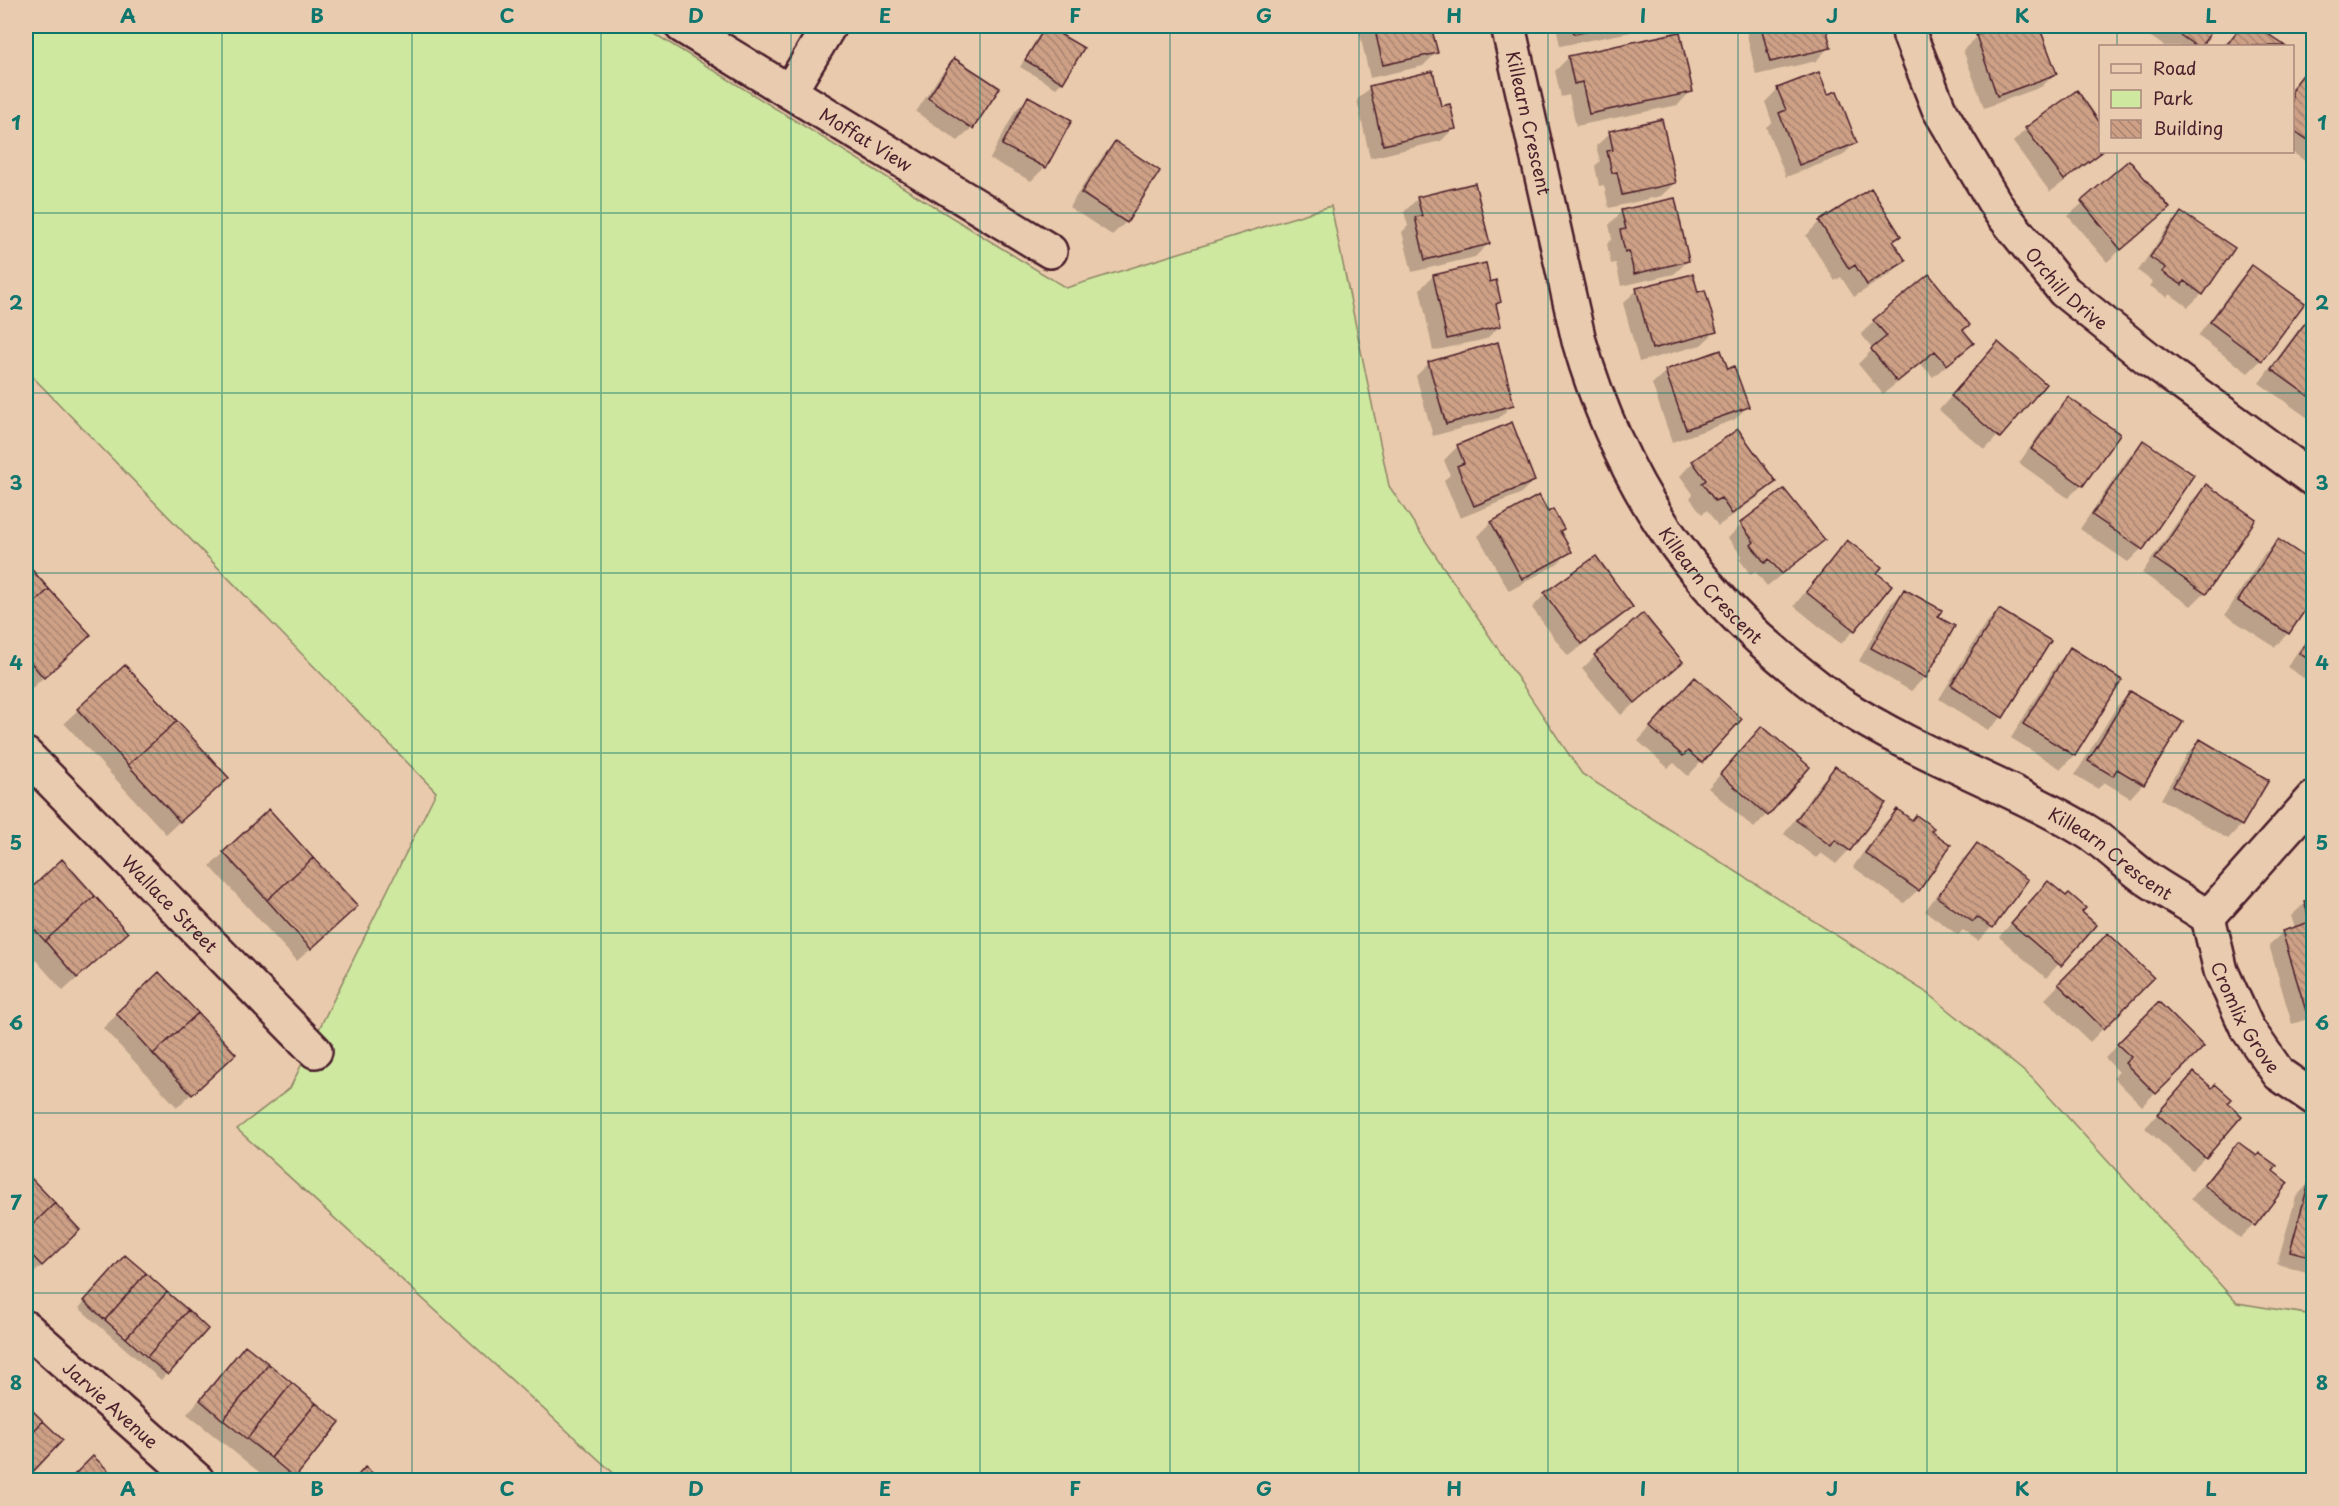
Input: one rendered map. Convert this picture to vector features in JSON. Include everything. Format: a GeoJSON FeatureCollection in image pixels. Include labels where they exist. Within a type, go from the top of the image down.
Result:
{"type":"FeatureCollection","features":[{"type":"Feature","properties":{"kind":"street","name":"Moffat View"},"geometry":{"type":"LineString","coordinates":[[682,26],[1050,251]]}},
{"type":"Feature","properties":{"kind":"street"},"geometry":{"type":"LineString","coordinates":[[790,91],[830,26]]}},
{"type":"Feature","properties":{"kind":"street","name":"Killearn Crescent"},"geometry":{"type":"LineString","coordinates":[[1508,26],[1579,341],[1592,388],[1654,516],[1706,585],[1768,648],[1840,704],[1941,760],[2022,797],[2088,832],[2145,877],[2208,917]]}},
{"type":"Feature","properties":{"kind":"street","name":"Orchill Drive"},"geometry":{"type":"LineString","coordinates":[[1908,26],[1939,109],[1999,210],[2064,291],[2149,359],[2313,480]]}},
{"type":"Feature","properties":{"kind":"street","name":"Wallace Street"},"geometry":{"type":"LineString","coordinates":[[26,755],[315,1051]]}},
{"type":"Feature","properties":{"kind":"street"},"geometry":{"type":"LineString","coordinates":[[2208,917],[2313,798]]}},
{"type":"Feature","properties":{"kind":"street","name":"Cromlix Grove"},"geometry":{"type":"LineString","coordinates":[[2208,917],[2221,971],[2247,1028],[2279,1074],[2313,1098]]}},
{"type":"Feature","properties":{"kind":"street","name":"Jarvie Avenue"},"geometry":{"type":"LineString","coordinates":[[26,1328],[197,1480]]}},
{"type":"Feature","properties":{"kind":"green space"},"geometry":{"type":"Polygon","coordinates":[[[26,26],[642,26],[1066,288],[1331,206],[1389,486],[1582,774],[1929,994],[2032,1078],[2237,1303],[2313,1315],[2313,1480],[621,1480],[237,1129],[290,1088],[436,792],[26,370],[26,26]]]}},
{"type":"Feature","properties":{"kind":"building"},"geometry":{"type":"Polygon","coordinates":[[[1046,26],[1084,48],[1063,83],[1025,60],[1046,26]]]}},
{"type":"Feature","properties":{"kind":"building"},"geometry":{"type":"Polygon","coordinates":[[[1374,26],[1436,26],[1437,29],[1432,30],[1438,53],[1383,65],[1374,26]]]}},
{"type":"Feature","properties":{"kind":"building"},"geometry":{"type":"Polygon","coordinates":[[[1572,26],[1614,26],[1574,34],[1572,26]]]}},
{"type":"Feature","properties":{"kind":"building"},"geometry":{"type":"Polygon","coordinates":[[[1761,26],[1826,26],[1831,48],[1770,62],[1761,26]]]}},
{"type":"Feature","properties":{"kind":"building"},"geometry":{"type":"Polygon","coordinates":[[[2003,26],[2039,26],[2057,74],[1997,96],[1976,35],[2003,26]]]}},
{"type":"Feature","properties":{"kind":"building"},"geometry":{"type":"Polygon","coordinates":[[[2167,26],[2216,26],[2202,45],[2195,45],[2167,26]]]}},
{"type":"Feature","properties":{"kind":"building"},"geometry":{"type":"Polygon","coordinates":[[[2241,26],[2257,26],[2284,45],[2227,45],[2241,26]]]}},
{"type":"Feature","properties":{"kind":"building"},"geometry":{"type":"Polygon","coordinates":[[[1680,32],[1693,92],[1589,114],[1582,82],[1574,84],[1568,56],[1680,32]]]}},
{"type":"Feature","properties":{"kind":"building"},"geometry":{"type":"Polygon","coordinates":[[[954,58],[1000,88],[973,129],[928,98],[954,58]]]}},
{"type":"Feature","properties":{"kind":"building"},"geometry":{"type":"Polygon","coordinates":[[[2308,68],[2314,72],[2314,144],[2294,130],[2294,86],[2308,68]]]}},
{"type":"Feature","properties":{"kind":"building"},"geometry":{"type":"Polygon","coordinates":[[[1433,71],[1441,106],[1450,104],[1456,129],[1383,145],[1369,86],[1433,71]]]}},
{"type":"Feature","properties":{"kind":"building"},"geometry":{"type":"Polygon","coordinates":[[[1819,72],[1828,94],[1837,91],[1857,143],[1799,165],[1779,113],[1786,110],[1777,88],[1819,72]]]}},
{"type":"Feature","properties":{"kind":"building"},"geometry":{"type":"Polygon","coordinates":[[[2077,90],[2099,122],[2101,153],[2064,180],[2025,128],[2077,90]]]}},
{"type":"Feature","properties":{"kind":"building"},"geometry":{"type":"Polygon","coordinates":[[[1028,96],[1072,120],[1046,168],[1002,145],[1028,96]]]}},
{"type":"Feature","properties":{"kind":"building"},"geometry":{"type":"Polygon","coordinates":[[[1662,119],[1676,183],[1622,195],[1617,172],[1612,173],[1607,151],[1613,150],[1609,131],[1662,119]]]}},
{"type":"Feature","properties":{"kind":"building"},"geometry":{"type":"Polygon","coordinates":[[[1115,141],[1160,171],[1127,223],[1081,193],[1115,141]]]}},
{"type":"Feature","properties":{"kind":"building"},"geometry":{"type":"Polygon","coordinates":[[[2129,160],[2170,208],[2121,250],[2081,201],[2129,160]]]}},
{"type":"Feature","properties":{"kind":"building"},"geometry":{"type":"Polygon","coordinates":[[[1475,183],[1490,244],[1425,260],[1415,217],[1422,216],[1417,197],[1475,183]]]}},
{"type":"Feature","properties":{"kind":"building"},"geometry":{"type":"Polygon","coordinates":[[[1871,188],[1901,236],[1893,241],[1906,261],[1867,285],[1855,265],[1849,269],[1819,221],[1871,188]]]}},
{"type":"Feature","properties":{"kind":"building"},"geometry":{"type":"Polygon","coordinates":[[[1675,198],[1689,261],[1634,274],[1629,251],[1625,252],[1620,230],[1626,229],[1621,210],[1675,198]]]}},
{"type":"Feature","properties":{"kind":"building"},"geometry":{"type":"Polygon","coordinates":[[[2181,212],[2235,248],[2203,295],[2184,281],[2182,285],[2162,272],[2166,268],[2150,257],[2181,212]]]}},
{"type":"Feature","properties":{"kind":"building"},"geometry":{"type":"Polygon","coordinates":[[[1486,263],[1490,282],[1496,280],[1501,302],[1496,304],[1501,326],[1447,339],[1433,275],[1486,263]]]}},
{"type":"Feature","properties":{"kind":"building"},"geometry":{"type":"Polygon","coordinates":[[[2252,265],[2305,303],[2262,361],[2210,322],[2252,265]]]}},
{"type":"Feature","properties":{"kind":"building"},"geometry":{"type":"Polygon","coordinates":[[[1693,274],[1698,292],[1705,290],[1717,332],[1652,349],[1636,288],[1693,274]]]}},
{"type":"Feature","properties":{"kind":"building"},"geometry":{"type":"Polygon","coordinates":[[[1929,274],[1970,325],[1963,330],[1974,343],[1947,365],[1935,351],[1897,382],[1871,349],[1887,336],[1873,320],[1929,274]]]}},
{"type":"Feature","properties":{"kind":"building"},"geometry":{"type":"Polygon","coordinates":[[[2311,315],[2314,317],[2314,400],[2271,369],[2311,315]]]}},
{"type":"Feature","properties":{"kind":"building"},"geometry":{"type":"Polygon","coordinates":[[[1498,342],[1514,405],[1446,424],[1428,362],[1498,342]]]}},
{"type":"Feature","properties":{"kind":"building"},"geometry":{"type":"Polygon","coordinates":[[[1998,342],[2046,384],[2000,438],[1951,396],[1998,342]]]}},
{"type":"Feature","properties":{"kind":"building"},"geometry":{"type":"Polygon","coordinates":[[[1721,350],[1728,369],[1734,366],[1749,407],[1686,429],[1665,370],[1721,350]]]}},
{"type":"Feature","properties":{"kind":"building"},"geometry":{"type":"Polygon","coordinates":[[[2068,397],[2120,434],[2083,486],[2031,449],[2068,397]]]}},
{"type":"Feature","properties":{"kind":"building"},"geometry":{"type":"Polygon","coordinates":[[[1512,422],[1535,481],[1474,506],[1457,466],[1464,463],[1457,445],[1512,422]]]}},
{"type":"Feature","properties":{"kind":"building"},"geometry":{"type":"Polygon","coordinates":[[[1738,429],[1776,482],[1732,514],[1721,498],[1715,501],[1702,483],[1706,480],[1692,461],[1738,429]]]}},
{"type":"Feature","properties":{"kind":"building"},"geometry":{"type":"Polygon","coordinates":[[[2143,440],[2194,475],[2143,550],[2092,515],[2143,440]]]}},
{"type":"Feature","properties":{"kind":"building"},"geometry":{"type":"Polygon","coordinates":[[[2206,484],[2256,519],[2206,594],[2155,559],[2206,484]]]}},
{"type":"Feature","properties":{"kind":"building"},"geometry":{"type":"Polygon","coordinates":[[[1784,489],[1825,540],[1782,574],[1769,559],[1765,563],[1751,545],[1754,542],[1740,523],[1784,489]]]}},
{"type":"Feature","properties":{"kind":"building"},"geometry":{"type":"Polygon","coordinates":[[[1539,495],[1548,512],[1553,509],[1564,529],[1560,531],[1572,552],[1522,579],[1491,522],[1539,495]]]}},
{"type":"Feature","properties":{"kind":"building"},"geometry":{"type":"Polygon","coordinates":[[[2278,539],[2305,557],[2310,549],[2314,552],[2314,597],[2289,634],[2238,601],[2278,539]]]}},
{"type":"Feature","properties":{"kind":"building"},"geometry":{"type":"Polygon","coordinates":[[[1847,540],[1882,567],[1877,573],[1892,585],[1855,631],[1806,592],[1847,540]]]}},
{"type":"Feature","properties":{"kind":"building"},"geometry":{"type":"Polygon","coordinates":[[[1596,556],[1633,607],[1582,644],[1544,593],[1596,556]]]}},
{"type":"Feature","properties":{"kind":"building"},"geometry":{"type":"Polygon","coordinates":[[[26,563],[49,589],[26,611],[26,563]]]}},
{"type":"Feature","properties":{"kind":"building"},"geometry":{"type":"Polygon","coordinates":[[[49,589],[91,635],[44,678],[26,657],[26,611],[49,589]]]}},
{"type":"Feature","properties":{"kind":"building"},"geometry":{"type":"Polygon","coordinates":[[[1904,589],[1942,610],[1938,617],[1955,626],[1926,678],[1871,648],[1904,589]]]}},
{"type":"Feature","properties":{"kind":"building"},"geometry":{"type":"Polygon","coordinates":[[[1999,609],[2051,641],[2003,718],[1951,685],[1999,609]]]}},
{"type":"Feature","properties":{"kind":"building"},"geometry":{"type":"Polygon","coordinates":[[[1643,613],[1683,662],[1635,703],[1594,655],[1643,613]]]}},
{"type":"Feature","properties":{"kind":"building"},"geometry":{"type":"Polygon","coordinates":[[[2314,632],[2314,663],[2299,653],[2314,632]]]}},
{"type":"Feature","properties":{"kind":"building"},"geometry":{"type":"Polygon","coordinates":[[[2070,647],[2122,680],[2075,756],[2023,724],[2070,647]]]}},
{"type":"Feature","properties":{"kind":"building"},"geometry":{"type":"Polygon","coordinates":[[[125,665],[177,721],[128,765],[77,709],[125,665]]]}},
{"type":"Feature","properties":{"kind":"building"},"geometry":{"type":"Polygon","coordinates":[[[1695,677],[1742,719],[1702,763],[1688,751],[1683,756],[1650,727],[1695,677]]]}},
{"type":"Feature","properties":{"kind":"building"},"geometry":{"type":"Polygon","coordinates":[[[2130,691],[2183,722],[2144,785],[2117,769],[2113,776],[2088,761],[2130,691]]]}},
{"type":"Feature","properties":{"kind":"building"},"geometry":{"type":"Polygon","coordinates":[[[177,721],[229,778],[180,822],[128,765],[177,721]]]}},
{"type":"Feature","properties":{"kind":"building"},"geometry":{"type":"Polygon","coordinates":[[[1762,726],[1810,767],[1768,816],[1720,774],[1762,726]]]}},
{"type":"Feature","properties":{"kind":"building"},"geometry":{"type":"Polygon","coordinates":[[[2200,739],[2269,780],[2242,826],[2173,786],[2200,739]]]}},
{"type":"Feature","properties":{"kind":"building"},"geometry":{"type":"Polygon","coordinates":[[[1835,766],[1886,803],[1850,851],[1835,840],[1831,846],[1796,820],[1835,766]]]}},
{"type":"Feature","properties":{"kind":"building"},"geometry":{"type":"Polygon","coordinates":[[[269,809],[313,858],[267,900],[223,852],[269,809]]]}},
{"type":"Feature","properties":{"kind":"building"},"geometry":{"type":"Polygon","coordinates":[[[1897,809],[1912,820],[1916,815],[1934,828],[1931,831],[1951,845],[1919,891],[1865,853],[1897,809]]]}},
{"type":"Feature","properties":{"kind":"building"},"geometry":{"type":"Polygon","coordinates":[[[1977,843],[2028,880],[1993,928],[1977,917],[1973,922],[1937,897],[1977,843]]]}},
{"type":"Feature","properties":{"kind":"building"},"geometry":{"type":"Polygon","coordinates":[[[313,858],[358,906],[311,949],[267,900],[313,858]]]}},
{"type":"Feature","properties":{"kind":"building"},"geometry":{"type":"Polygon","coordinates":[[[62,859],[95,896],[45,941],[26,920],[26,893],[62,859]]]}},
{"type":"Feature","properties":{"kind":"building"},"geometry":{"type":"Polygon","coordinates":[[[2048,881],[2066,896],[2069,893],[2086,908],[2082,912],[2097,925],[2061,966],[2011,923],[2048,881]]]}},
{"type":"Feature","properties":{"kind":"building"},"geometry":{"type":"Polygon","coordinates":[[[95,896],[128,933],[77,978],[45,941],[95,896]]]}},
{"type":"Feature","properties":{"kind":"building"},"geometry":{"type":"Polygon","coordinates":[[[2314,898],[2314,1009],[2306,1011],[2282,931],[2310,922],[2304,901],[2314,898]]]}},
{"type":"Feature","properties":{"kind":"building"},"geometry":{"type":"Polygon","coordinates":[[[2108,933],[2154,978],[2104,1029],[2058,984],[2108,933]]]}},
{"type":"Feature","properties":{"kind":"building"},"geometry":{"type":"Polygon","coordinates":[[[159,972],[198,1013],[153,1054],[116,1013],[159,972]]]}},
{"type":"Feature","properties":{"kind":"building"},"geometry":{"type":"Polygon","coordinates":[[[2159,1002],[2204,1047],[2156,1094],[2125,1063],[2131,1057],[2117,1044],[2159,1002]]]}},
{"type":"Feature","properties":{"kind":"building"},"geometry":{"type":"Polygon","coordinates":[[[198,1013],[236,1054],[192,1095],[153,1054],[198,1013]]]}},
{"type":"Feature","properties":{"kind":"building"},"geometry":{"type":"Polygon","coordinates":[[[2194,1072],[2212,1088],[2215,1084],[2232,1099],[2228,1103],[2242,1116],[2206,1158],[2157,1114],[2194,1072]]]}},
{"type":"Feature","properties":{"kind":"building"},"geometry":{"type":"Polygon","coordinates":[[[2238,1142],[2257,1156],[2259,1153],[2277,1166],[2273,1171],[2288,1183],[2255,1226],[2204,1185],[2238,1142]]]}},
{"type":"Feature","properties":{"kind":"building"},"geometry":{"type":"Polygon","coordinates":[[[30,1177],[55,1203],[26,1231],[26,1181],[30,1177]]]}},
{"type":"Feature","properties":{"kind":"building"},"geometry":{"type":"Polygon","coordinates":[[[2309,1182],[2314,1183],[2314,1257],[2290,1251],[2309,1182]]]}},
{"type":"Feature","properties":{"kind":"building"},"geometry":{"type":"Polygon","coordinates":[[[55,1203],[80,1230],[42,1266],[26,1249],[26,1231],[55,1203]]]}},
{"type":"Feature","properties":{"kind":"building"},"geometry":{"type":"Polygon","coordinates":[[[125,1255],[146,1273],[105,1320],[84,1301],[125,1255]]]}},
{"type":"Feature","properties":{"kind":"building"},"geometry":{"type":"Polygon","coordinates":[[[146,1273],[167,1292],[126,1338],[105,1320],[146,1273]]]}},
{"type":"Feature","properties":{"kind":"building"},"geometry":{"type":"Polygon","coordinates":[[[167,1292],[188,1310],[147,1357],[126,1338],[167,1292]]]}},
{"type":"Feature","properties":{"kind":"building"},"geometry":{"type":"Polygon","coordinates":[[[188,1310],[208,1329],[168,1375],[147,1357],[188,1310]]]}},
{"type":"Feature","properties":{"kind":"building"},"geometry":{"type":"Polygon","coordinates":[[[245,1345],[269,1364],[223,1420],[200,1400],[245,1345]]]}},
{"type":"Feature","properties":{"kind":"building"},"geometry":{"type":"Polygon","coordinates":[[[269,1364],[292,1383],[247,1439],[223,1420],[269,1364]]]}},
{"type":"Feature","properties":{"kind":"building"},"geometry":{"type":"Polygon","coordinates":[[[292,1383],[316,1403],[271,1458],[247,1439],[292,1383]]]}},
{"type":"Feature","properties":{"kind":"building"},"geometry":{"type":"Polygon","coordinates":[[[316,1403],[340,1422],[295,1478],[271,1458],[316,1403]]]}},
{"type":"Feature","properties":{"kind":"building"},"geometry":{"type":"Polygon","coordinates":[[[26,1404],[43,1421],[26,1439],[26,1404]]]}},
{"type":"Feature","properties":{"kind":"building"},"geometry":{"type":"Polygon","coordinates":[[[43,1421],[63,1440],[26,1479],[26,1439],[43,1421]]]}},
{"type":"Feature","properties":{"kind":"building"},"geometry":{"type":"Polygon","coordinates":[[[93,1456],[113,1475],[107,1480],[69,1480],[93,1456]]]}},
{"type":"Feature","properties":{"kind":"building"},"geometry":{"type":"Polygon","coordinates":[[[365,1467],[381,1480],[354,1480],[365,1467]]]}}]}
